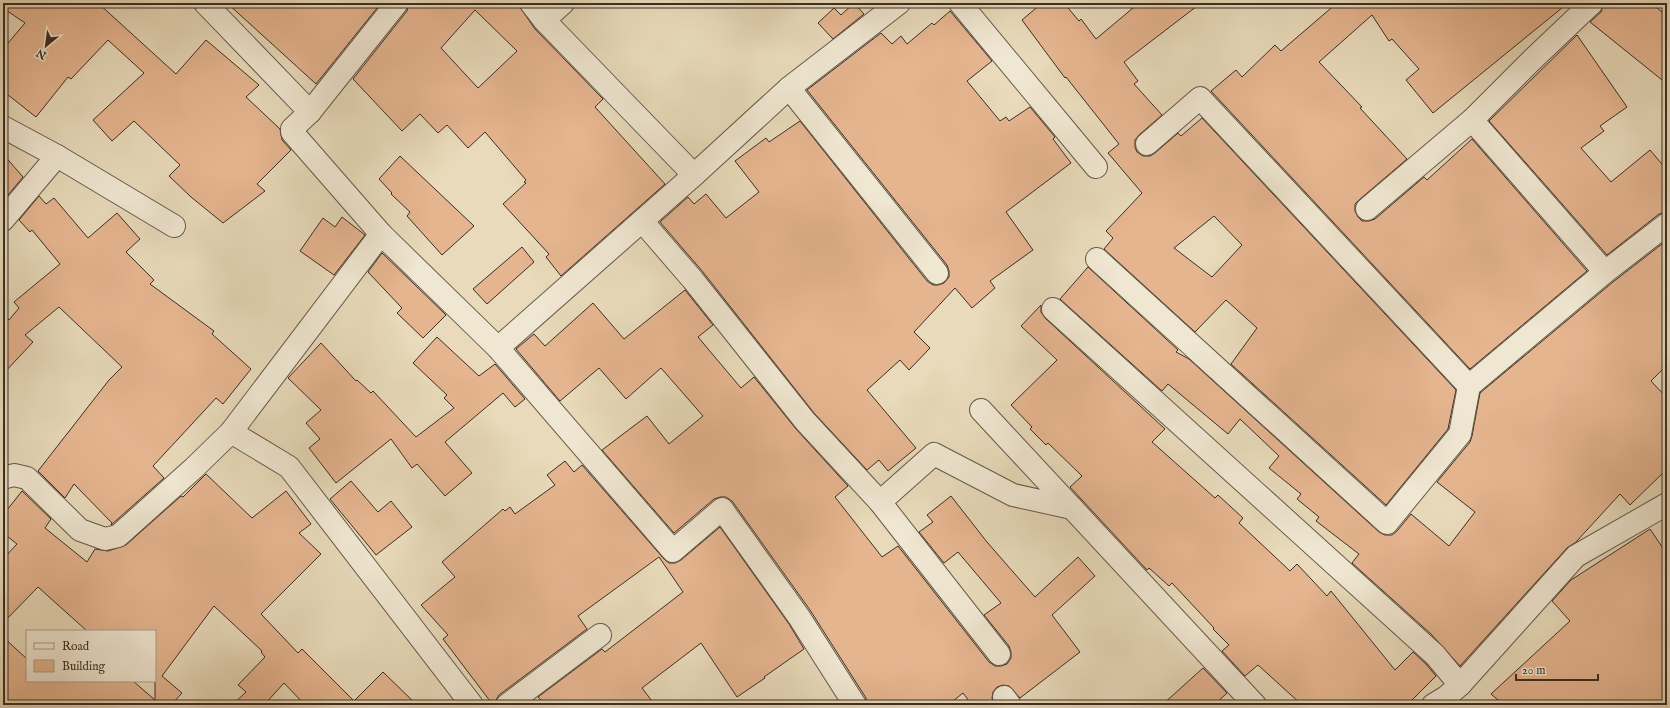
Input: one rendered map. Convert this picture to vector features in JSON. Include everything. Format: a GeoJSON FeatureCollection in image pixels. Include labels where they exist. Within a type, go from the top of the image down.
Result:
{"type":"FeatureCollection","features":[{"type":"Feature","properties":{"kind":"street"},"geometry":{"type":"LineString","coordinates":[[205,3],[310,112]]}},
{"type":"Feature","properties":{"kind":"street"},"geometry":{"type":"LineString","coordinates":[[397,3],[310,112],[292,128],[292,132],[381,234],[498,348],[673,550],[722,509],[799,617],[855,705]]}},
{"type":"Feature","properties":{"kind":"street"},"geometry":{"type":"LineString","coordinates":[[563,3],[537,11],[694,175]]}},
{"type":"Feature","properties":{"kind":"street"},"geometry":{"type":"LineString","coordinates":[[498,348],[694,175],[789,88],[899,3]]}},
{"type":"Feature","properties":{"kind":"street"},"geometry":{"type":"LineString","coordinates":[[960,3],[1096,167]]}},
{"type":"Feature","properties":{"kind":"street"},"geometry":{"type":"LineString","coordinates":[[1367,209],[1472,120],[1592,3]]}},
{"type":"Feature","properties":{"kind":"street"},"geometry":{"type":"LineString","coordinates":[[789,88],[937,273]]}},
{"type":"Feature","properties":{"kind":"street"},"geometry":{"type":"LineString","coordinates":[[1147,144],[1200,98],[1469,386]]}},
{"type":"Feature","properties":{"kind":"street"},"geometry":{"type":"LineString","coordinates":[[1472,120],[1605,272]]}},
{"type":"Feature","properties":{"kind":"street"},"geometry":{"type":"LineString","coordinates":[[3,127],[57,156],[174,226]]}},
{"type":"Feature","properties":{"kind":"street"},"geometry":{"type":"LineString","coordinates":[[3,220],[57,156]]}},
{"type":"Feature","properties":{"kind":"street"},"geometry":{"type":"LineString","coordinates":[[642,221],[693,280],[805,421],[880,502],[999,654]]}},
{"type":"Feature","properties":{"kind":"street"},"geometry":{"type":"LineString","coordinates":[[1097,259],[1387,523],[1460,434],[1469,386],[1605,272],[1667,224]]}},
{"type":"Feature","properties":{"kind":"street"},"geometry":{"type":"LineString","coordinates":[[3,478],[14,475],[28,478],[80,530],[105,539],[118,536],[194,468],[231,432],[381,234]]}},
{"type":"Feature","properties":{"kind":"street"},"geometry":{"type":"LineString","coordinates":[[1053,309],[1435,655],[1448,698]]}},
{"type":"Feature","properties":{"kind":"street"},"geometry":{"type":"LineString","coordinates":[[981,410],[1255,705]]}},
{"type":"Feature","properties":{"kind":"street"},"geometry":{"type":"LineString","coordinates":[[231,432],[289,467],[472,705]]}},
{"type":"Feature","properties":{"kind":"street"},"geometry":{"type":"LineString","coordinates":[[880,502],[934,454],[1013,495],[1072,508]]}},
{"type":"Feature","properties":{"kind":"street"},"geometry":{"type":"LineString","coordinates":[[1448,698],[1576,556],[1667,504]]}},
{"type":"Feature","properties":{"kind":"street"},"geometry":{"type":"LineString","coordinates":[[507,705],[600,635]]}},
{"type":"Feature","properties":{"kind":"building"},"geometry":{"type":"Polygon","coordinates":[[[3,3],[98,3],[176,74],[206,40],[259,85],[246,97],[280,129],[282,140],[291,150],[257,184],[265,191],[223,223],[191,197],[169,176],[180,165],[134,121],[112,141],[93,120],[144,73],[108,40],[71,79],[68,77],[36,117],[3,91],[3,49],[25,23],[3,8],[3,3]]]}},
{"type":"Feature","properties":{"kind":"building"},"geometry":{"type":"Polygon","coordinates":[[[227,3],[381,3],[316,84],[227,3]]]}},
{"type":"Feature","properties":{"kind":"building"},"geometry":{"type":"Polygon","coordinates":[[[409,3],[517,3],[535,29],[603,99],[595,107],[665,184],[561,276],[546,257],[549,254],[503,204],[526,183],[524,182],[526,180],[485,132],[468,148],[447,125],[438,133],[420,114],[402,131],[353,79],[407,11],[409,3]],[[475,10],[441,48],[478,88],[517,51],[475,10]]]}},
{"type":"Feature","properties":{"kind":"building"},"geometry":{"type":"Polygon","coordinates":[[[854,3],[864,14],[833,39],[818,23],[834,8],[841,15],[854,3]]]}},
{"type":"Feature","properties":{"kind":"building"},"geometry":{"type":"Polygon","coordinates":[[[1042,3],[1064,3],[1079,21],[1081,19],[1096,39],[1139,3],[1201,3],[1124,62],[1138,81],[1134,84],[1162,115],[1139,135],[1135,140],[1135,147],[1137,152],[1143,156],[1150,156],[1178,133],[1181,136],[1202,118],[1456,390],[1448,429],[1386,505],[1231,364],[1257,328],[1226,300],[1195,332],[1104,249],[1113,238],[1106,231],[1142,193],[1108,153],[1119,144],[1066,77],[1065,78],[1022,20],[1042,3]],[[1214,216],[1174,248],[1212,277],[1242,245],[1214,216]]]}},
{"type":"Feature","properties":{"kind":"building"},"geometry":{"type":"Polygon","coordinates":[[[1337,3],[1568,3],[1433,113],[1406,80],[1419,69],[1392,39],[1389,41],[1372,15],[1319,62],[1362,107],[1360,108],[1407,159],[1355,204],[1355,211],[1362,221],[1375,219],[1424,177],[1427,180],[1472,139],[1587,271],[1470,369],[1211,91],[1236,70],[1242,77],[1275,45],[1281,51],[1337,3]]]}},
{"type":"Feature","properties":{"kind":"building"},"geometry":{"type":"Polygon","coordinates":[[[1604,3],[1651,3],[1667,16],[1667,84],[1590,22],[1601,12],[1604,3]]]}},
{"type":"Feature","properties":{"kind":"building"},"geometry":{"type":"Polygon","coordinates":[[[950,11],[992,61],[967,81],[1000,121],[1006,117],[1009,121],[1030,107],[1055,137],[1053,139],[1071,163],[1006,212],[1033,250],[990,281],[995,288],[972,308],[955,288],[914,332],[930,348],[909,370],[900,360],[867,390],[916,448],[888,471],[879,460],[867,470],[814,413],[703,272],[660,222],[688,197],[694,204],[706,194],[726,218],[759,192],[735,161],[766,138],[769,142],[800,121],[927,281],[933,285],[944,283],[949,277],[947,265],[807,90],[881,33],[892,44],[901,36],[907,44],[932,23],[934,25],[950,11]]]}},
{"type":"Feature","properties":{"kind":"building"},"geometry":{"type":"Polygon","coordinates":[[[1577,35],[1627,107],[1600,126],[1604,131],[1581,148],[1611,182],[1650,150],[1667,170],[1667,212],[1659,214],[1607,255],[1489,121],[1577,35]]]}},
{"type":"Feature","properties":{"kind":"building"},"geometry":{"type":"Polygon","coordinates":[[[3,154],[23,177],[3,201],[3,154]]]}},
{"type":"Feature","properties":{"kind":"building"},"geometry":{"type":"Polygon","coordinates":[[[400,156],[474,226],[442,255],[407,216],[410,212],[391,194],[392,193],[379,179],[400,156]]]}},
{"type":"Feature","properties":{"kind":"building"},"geometry":{"type":"Polygon","coordinates":[[[39,196],[46,204],[54,198],[88,238],[117,213],[140,239],[126,252],[154,280],[150,284],[214,331],[212,334],[251,369],[223,404],[216,398],[153,466],[164,478],[111,525],[112,523],[74,484],[65,498],[38,471],[109,380],[122,367],[59,307],[25,335],[33,342],[3,374],[3,314],[9,320],[19,308],[14,302],[60,264],[32,230],[30,232],[19,220],[39,196]]]}},
{"type":"Feature","properties":{"kind":"building"},"geometry":{"type":"Polygon","coordinates":[[[342,217],[365,235],[334,275],[300,251],[323,218],[335,227],[342,217]]]}},
{"type":"Feature","properties":{"kind":"building"},"geometry":{"type":"Polygon","coordinates":[[[1667,240],[1667,365],[1651,381],[1667,398],[1667,469],[1630,505],[1620,494],[1576,542],[1567,548],[1460,666],[1431,634],[1352,563],[1359,554],[1316,521],[1319,517],[1297,499],[1301,494],[1269,468],[1279,456],[1240,419],[1228,434],[1168,384],[1162,391],[1060,299],[1088,267],[1178,350],[1176,352],[1189,359],[1379,532],[1385,535],[1392,535],[1411,514],[1449,546],[1475,512],[1437,482],[1470,442],[1480,393],[1613,282],[1667,240]]]}},
{"type":"Feature","properties":{"kind":"building"},"geometry":{"type":"Polygon","coordinates":[[[522,247],[534,262],[487,304],[473,289],[522,247]]]}},
{"type":"Feature","properties":{"kind":"building"},"geometry":{"type":"Polygon","coordinates":[[[382,253],[446,315],[423,338],[397,313],[402,308],[368,272],[382,253]]]}},
{"type":"Feature","properties":{"kind":"building"},"geometry":{"type":"Polygon","coordinates":[[[685,290],[713,325],[698,337],[741,388],[754,377],[796,429],[848,486],[835,497],[882,557],[898,546],[989,662],[995,666],[1001,666],[1007,664],[1011,658],[1009,646],[984,615],[1001,603],[958,552],[944,563],[919,532],[933,522],[927,515],[951,496],[987,542],[1035,597],[1078,557],[1095,576],[1052,615],[1080,652],[1020,698],[1009,686],[1003,685],[997,687],[993,692],[992,698],[994,705],[972,705],[963,693],[948,705],[867,705],[866,698],[810,610],[732,501],[726,497],[714,499],[674,533],[602,450],[647,416],[669,444],[703,416],[661,368],[626,399],[599,368],[560,401],[516,349],[534,334],[545,346],[593,303],[624,339],[685,290]]]}},
{"type":"Feature","properties":{"kind":"building"},"geometry":{"type":"Polygon","coordinates":[[[1041,305],[1041,312],[1045,318],[1165,429],[1152,442],[1215,498],[1218,495],[1243,518],[1239,523],[1290,571],[1297,564],[1327,596],[1331,591],[1395,670],[1413,652],[1426,664],[1436,676],[1407,705],[1302,705],[1258,665],[1245,676],[1222,651],[1229,645],[1213,629],[1214,628],[1172,583],[1169,586],[1149,568],[1147,570],[1070,487],[1082,476],[1048,443],[1046,445],[1030,429],[1032,427],[1011,405],[1057,360],[1021,326],[1041,305]]]}},
{"type":"Feature","properties":{"kind":"building"},"geometry":{"type":"Polygon","coordinates":[[[437,337],[479,376],[495,364],[525,399],[515,407],[503,393],[445,442],[472,473],[445,496],[417,464],[412,468],[391,439],[336,483],[309,448],[320,439],[306,423],[321,410],[288,378],[321,343],[356,381],[357,380],[371,393],[373,391],[416,437],[454,408],[444,398],[447,395],[413,363],[437,337]]]}},
{"type":"Feature","properties":{"kind":"building"},"geometry":{"type":"Polygon","coordinates":[[[565,461],[574,472],[582,465],[669,563],[675,563],[681,560],[720,527],[789,624],[804,649],[737,697],[701,643],[642,688],[655,705],[546,705],[538,697],[602,649],[605,652],[683,592],[659,557],[578,616],[587,629],[499,695],[495,705],[493,705],[443,639],[448,635],[421,605],[455,577],[442,562],[503,509],[505,511],[510,507],[515,514],[555,485],[547,475],[565,461]]]}},
{"type":"Feature","properties":{"kind":"building"},"geometry":{"type":"Polygon","coordinates":[[[206,474],[252,518],[286,491],[311,524],[299,533],[321,554],[261,614],[298,653],[302,649],[354,701],[383,672],[417,705],[305,705],[284,683],[264,705],[232,705],[246,692],[238,685],[265,657],[261,652],[262,651],[214,606],[162,676],[182,693],[171,705],[3,705],[3,637],[26,658],[26,682],[134,682],[155,700],[156,630],[86,630],[38,587],[3,623],[3,559],[17,544],[3,533],[3,515],[22,491],[51,519],[45,528],[87,562],[95,549],[108,551],[126,545],[181,496],[183,497],[206,474]]]}},
{"type":"Feature","properties":{"kind":"building"},"geometry":{"type":"Polygon","coordinates":[[[351,481],[378,512],[391,501],[412,527],[376,555],[330,499],[351,481]]]}},
{"type":"Feature","properties":{"kind":"building"},"geometry":{"type":"Polygon","coordinates":[[[1650,529],[1667,554],[1667,705],[1504,705],[1491,694],[1570,621],[1552,601],[1571,580],[1650,529]]]}},
{"type":"Feature","properties":{"kind":"building"},"geometry":{"type":"Polygon","coordinates":[[[1203,668],[1227,693],[1214,705],[1162,705],[1203,668]]]}}]}
